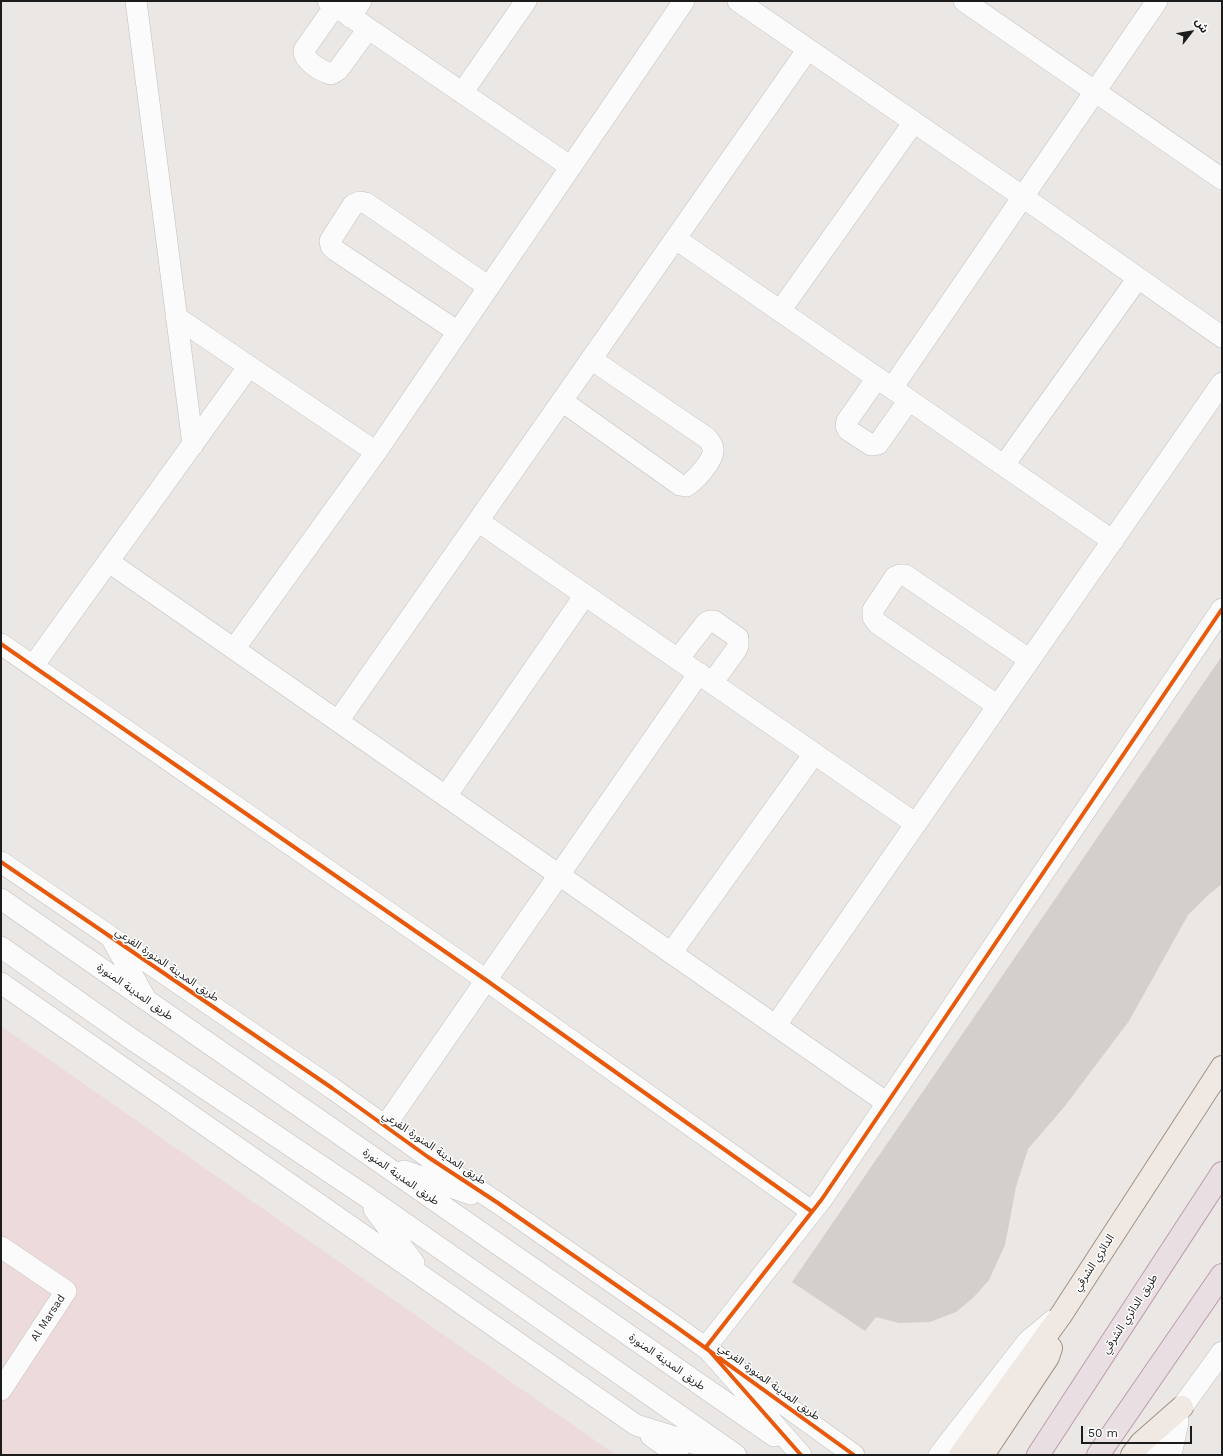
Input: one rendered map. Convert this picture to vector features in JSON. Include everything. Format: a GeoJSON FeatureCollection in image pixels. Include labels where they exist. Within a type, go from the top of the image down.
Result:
{"type":"FeatureCollection","features":[{"type":"Feature","properties":{"kind":"highway","name":"طريق الدائري الشرقي"},"geometry":{"type":"LineString","coordinates":[[1038,1455],[1222,1174]]}},
{"type":"Feature","properties":{"kind":"highway"},"geometry":{"type":"LineString","coordinates":[[1098,1455],[1222,1275]]}},
{"type":"Feature","properties":{"kind":"main road","name":"الدائري الشرقي"},"geometry":{"type":"LineString","coordinates":[[960,1455],[1061,1315],[1222,1067]]}},
{"type":"Feature","properties":{"kind":"main road"},"geometry":{"type":"LineString","coordinates":[[983,1455],[1048,1357],[1061,1315]]}},
{"type":"Feature","properties":{"kind":"main road"},"geometry":{"type":"LineString","coordinates":[[1132,1455],[1141,1443],[1182,1407]]}},
{"type":"Feature","properties":{"kind":"street"},"geometry":{"type":"LineString","coordinates":[[136,1],[193,445]]}},
{"type":"Feature","properties":{"kind":"street"},"geometry":{"type":"LineString","coordinates":[[462,93],[526,1]]}},
{"type":"Feature","properties":{"kind":"street"},"geometry":{"type":"LineString","coordinates":[[234,649],[376,452],[684,1]]}},
{"type":"Feature","properties":{"kind":"street"},"geometry":{"type":"LineString","coordinates":[[738,1],[1023,197],[1222,337]]}},
{"type":"Feature","properties":{"kind":"street"},"geometry":{"type":"LineString","coordinates":[[964,1],[1222,179]]}},
{"type":"Feature","properties":{"kind":"street"},"geometry":{"type":"LineString","coordinates":[[909,400],[878,444],[875,446],[848,430],[846,426],[847,421],[884,383],[1023,197],[1157,1]]}},
{"type":"Feature","properties":{"kind":"street"},"geometry":{"type":"LineString","coordinates":[[368,29],[338,70],[331,74],[325,72],[307,59],[304,55],[304,50],[344,6],[368,29],[571,167]]}},
{"type":"Feature","properties":{"kind":"street"},"geometry":{"type":"LineString","coordinates":[[338,721],[808,49]]}},
{"type":"Feature","properties":{"kind":"street"},"geometry":{"type":"LineString","coordinates":[[780,310],[914,122]]}},
{"type":"Feature","properties":{"kind":"street"},"geometry":{"type":"LineString","coordinates":[[458,332],[331,246],[330,240],[353,205],[360,202],[366,203],[489,287]]}},
{"type":"Feature","properties":{"kind":"street"},"geometry":{"type":"LineString","coordinates":[[676,239],[1113,540]]}},
{"type":"Feature","properties":{"kind":"street"},"geometry":{"type":"LineString","coordinates":[[1004,465],[1138,278]]}},
{"type":"Feature","properties":{"kind":"street"},"geometry":{"type":"LineString","coordinates":[[176,317],[376,452]]}},
{"type":"Feature","properties":{"kind":"street"},"geometry":{"type":"LineString","coordinates":[[562,401],[680,485],[686,486],[693,483],[711,458],[713,451],[712,444],[706,438],[591,359]]}},
{"type":"Feature","properties":{"kind":"street"},"geometry":{"type":"LineString","coordinates":[[34,666],[249,366]]}},
{"type":"Feature","properties":{"kind":"street"},"geometry":{"type":"LineString","coordinates":[[776,1025],[1222,383]]}},
{"type":"Feature","properties":{"kind":"street"},"geometry":{"type":"LineString","coordinates":[[478,521],[916,824]]}},
{"type":"Feature","properties":{"kind":"street"},"geometry":{"type":"LineString","coordinates":[[109,562],[560,874],[887,1103]]}},
{"type":"Feature","properties":{"kind":"street"},"geometry":{"type":"LineString","coordinates":[[998,706],[877,623],[873,617],[873,610],[895,577],[905,575],[1030,660]]}},
{"type":"Feature","properties":{"kind":"street"},"geometry":{"type":"LineString","coordinates":[[446,796],[585,595]]}},
{"type":"Feature","properties":{"kind":"street"},"geometry":{"type":"LineString","coordinates":[[801,1455],[706,1347],[811,1211],[822,1199],[1222,609]]}},
{"type":"Feature","properties":{"kind":"street"},"geometry":{"type":"LineString","coordinates":[[385,1126],[560,874],[705,678],[736,650],[739,642],[738,638],[714,621],[710,620],[678,659]]}},
{"type":"Feature","properties":{"kind":"street"},"geometry":{"type":"LineString","coordinates":[[1,644],[486,980],[811,1211]]}},
{"type":"Feature","properties":{"kind":"street"},"geometry":{"type":"LineString","coordinates":[[672,953],[814,754]]}},
{"type":"Feature","properties":{"kind":"street","name":"طريق المدينة المنورة الفرعي"},"geometry":{"type":"LineString","coordinates":[[1,862],[332,1088],[428,1157],[498,1203],[706,1347],[854,1455]]}},
{"type":"Feature","properties":{"kind":"street","name":"طريق المدينة المنورة"},"geometry":{"type":"LineString","coordinates":[[1,900],[801,1455]]}},
{"type":"Feature","properties":{"kind":"street"},"geometry":{"type":"LineString","coordinates":[[111,937],[148,1001]]}},
{"type":"Feature","properties":{"kind":"street"},"geometry":{"type":"LineString","coordinates":[[1,947],[130,1038],[364,1195],[736,1455]]}},
{"type":"Feature","properties":{"kind":"street"},"geometry":{"type":"LineString","coordinates":[[1,983],[424,1276],[678,1455]]}},
{"type":"Feature","properties":{"kind":"street"},"geometry":{"type":"LineString","coordinates":[[57,1022],[130,1038]]}},
{"type":"Feature","properties":{"kind":"street"},"geometry":{"type":"LineString","coordinates":[[382,1164],[498,1203]]}},
{"type":"Feature","properties":{"kind":"street"},"geometry":{"type":"LineString","coordinates":[[364,1195],[424,1276]]}},
{"type":"Feature","properties":{"kind":"street","name":"Al Marsad"},"geometry":{"type":"LineString","coordinates":[[1,1247],[66,1291],[1,1390]]}},
{"type":"Feature","properties":{"kind":"street"},"geometry":{"type":"LineString","coordinates":[[939,1455],[1028,1341],[1061,1315]]}},
{"type":"Feature","properties":{"kind":"street"},"geometry":{"type":"LineString","coordinates":[[1151,1455],[1182,1407],[1222,1352]]}},
{"type":"Feature","properties":{"kind":"street"},"geometry":{"type":"LineString","coordinates":[[1171,1455],[1182,1407]]}},
{"type":"Feature","properties":{"kind":"street"},"geometry":{"type":"LineString","coordinates":[[636,1425],[732,1455]]}},
{"type":"Feature","properties":{"kind":"shaded area"},"geometry":{"type":"Polygon","coordinates":[[[1,1026],[616,1455],[1,1455],[1,1026]]]}},
{"type":"Feature","properties":{"kind":"building"},"geometry":{"type":"Polygon","coordinates":[[[1222,656],[1222,884],[1208,895],[1188,915],[1129,1021],[1065,1106],[1028,1149],[1016,1187],[1005,1245],[989,1280],[973,1298],[956,1312],[930,1322],[899,1323],[876,1317],[865,1331],[792,1282],[1222,656]]]}},
{"type":"Feature","properties":{"kind":"cycle path"},"geometry":{"type":"LineString","coordinates":[[801,1455],[706,1347],[822,1199],[1222,609]]}},
{"type":"Feature","properties":{"kind":"cycle path"},"geometry":{"type":"LineString","coordinates":[[1,644],[486,980],[811,1211]]}},
{"type":"Feature","properties":{"kind":"cycle path"},"geometry":{"type":"LineString","coordinates":[[1,862],[332,1088],[428,1157],[498,1203],[675,1326],[854,1455]]}}]}
